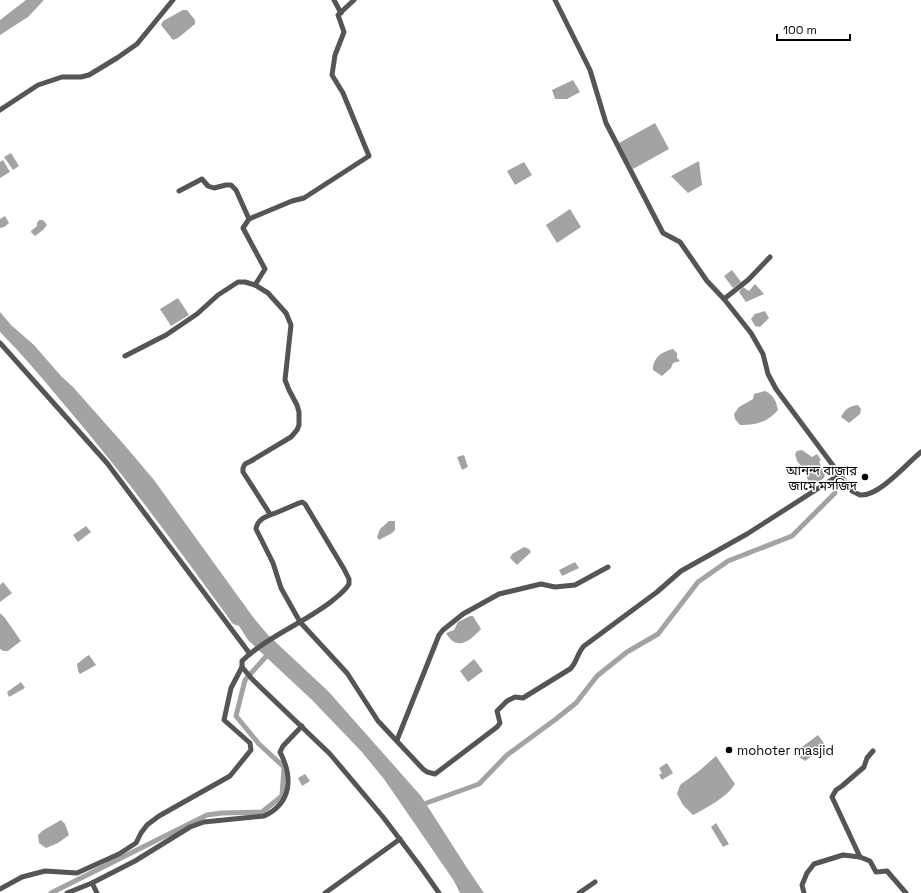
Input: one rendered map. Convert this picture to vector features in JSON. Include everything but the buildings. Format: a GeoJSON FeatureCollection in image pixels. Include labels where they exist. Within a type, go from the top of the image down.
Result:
{"type":"FeatureCollection","features":[{"type":"Feature","properties":{"kind":"street"},"geometry":{"type":"LineString","coordinates":[[0,110],[38,85],[62,77],[81,77],[89,75],[117,58],[137,44],[173,0]]}},
{"type":"Feature","properties":{"kind":"street"},"geometry":{"type":"LineString","coordinates":[[334,0],[341,13]]}},
{"type":"Feature","properties":{"kind":"street"},"geometry":{"type":"LineString","coordinates":[[255,285],[265,269],[243,228],[249,219],[292,201],[304,198],[369,156],[342,93],[332,75],[336,55],[344,32],[338,16],[354,0]]}},
{"type":"Feature","properties":{"kind":"street"},"geometry":{"type":"LineString","coordinates":[[554,0],[590,70],[606,123],[663,233],[680,242],[707,281],[738,315],[766,360],[768,374],[776,389],[839,475],[852,491],[860,495],[867,494],[887,484],[921,452]]}},
{"type":"Feature","properties":{"kind":"street"},"geometry":{"type":"LineString","coordinates":[[179,191],[202,180],[208,186],[214,188],[231,185],[236,190],[249,219]]}},
{"type":"Feature","properties":{"kind":"street"},"geometry":{"type":"LineString","coordinates":[[724,299],[748,280],[770,257]]}},
{"type":"Feature","properties":{"kind":"street"},"geometry":{"type":"LineString","coordinates":[[125,356],[166,334],[191,318],[229,286],[238,282],[245,282],[255,285],[268,293],[275,300],[289,319],[291,325],[285,380],[298,405],[300,418],[299,425],[291,437],[251,460],[242,468],[270,514]]}},
{"type":"Feature","properties":{"kind":"street"},"geometry":{"type":"LineString","coordinates":[[0,344],[107,463],[250,654]]}},
{"type":"Feature","properties":{"kind":"street"},"geometry":{"type":"LineString","coordinates":[[439,893],[400,839],[330,754],[253,680],[244,669],[242,661],[250,654],[277,636],[300,622],[321,610],[339,596],[349,584],[349,578],[304,503],[299,502],[278,512],[270,514],[257,524],[256,528],[273,563],[281,588],[300,622],[347,673],[378,721],[427,772],[435,774],[497,727],[500,723],[497,711],[502,706],[515,697],[523,698],[570,669],[576,663],[584,646],[657,592],[677,573],[747,534],[839,475]]}},
{"type":"Feature","properties":{"kind":"street"},"geometry":{"type":"LineString","coordinates":[[397,740],[439,635],[443,630],[463,614],[499,594],[540,584],[556,587],[575,585],[608,567]]}},
{"type":"Feature","properties":{"kind":"street"},"geometry":{"type":"LineString","coordinates":[[0,889],[22,877],[44,871],[77,873],[96,865],[136,843],[147,825],[159,816],[230,776],[251,748],[250,743],[224,720],[230,688],[244,669]]}},
{"type":"Feature","properties":{"kind":"street"},"geometry":{"type":"LineString","coordinates":[[67,893],[92,883],[135,861],[197,824],[264,816],[272,813],[281,803],[289,787],[286,764],[280,752],[283,746],[302,726]]}},
{"type":"Feature","properties":{"kind":"street"},"geometry":{"type":"LineString","coordinates":[[860,857],[832,797],[836,790],[864,767],[867,758],[873,751]]}},
{"type":"Feature","properties":{"kind":"street"},"geometry":{"type":"LineString","coordinates":[[325,893],[400,839]]}},
{"type":"Feature","properties":{"kind":"street"},"geometry":{"type":"LineString","coordinates":[[804,893],[802,885],[807,873],[814,864],[843,855],[860,857],[870,861],[876,872],[887,871],[906,893]]}},
{"type":"Feature","properties":{"kind":"street"},"geometry":{"type":"LineString","coordinates":[[579,893],[595,882]]}},
{"type":"Feature","properties":{"kind":"street"},"geometry":{"type":"LineString","coordinates":[[92,883],[97,893]]}},
{"type":"Feature","properties":{"kind":"shaded area"},"geometry":{"type":"Polygon","coordinates":[[[26,0],[44,0],[28,17],[0,35],[0,20],[26,0]]]}},
{"type":"Feature","properties":{"kind":"shaded area"},"geometry":{"type":"Polygon","coordinates":[[[183,10],[187,10],[195,20],[195,24],[178,38],[173,40],[161,25],[163,21],[183,10]]]}},
{"type":"Feature","properties":{"kind":"shaded area"},"geometry":{"type":"Polygon","coordinates":[[[573,80],[580,92],[567,99],[555,99],[552,90],[573,80]]]}},
{"type":"Feature","properties":{"kind":"shaded area"},"geometry":{"type":"Polygon","coordinates":[[[655,123],[669,149],[633,169],[619,143],[655,123]]]}},
{"type":"Feature","properties":{"kind":"shaded area"},"geometry":{"type":"Polygon","coordinates":[[[11,153],[19,166],[13,170],[4,157],[11,153]]]}},
{"type":"Feature","properties":{"kind":"shaded area"},"geometry":{"type":"Polygon","coordinates":[[[3,160],[10,172],[0,178],[0,162],[3,160]]]}},
{"type":"Feature","properties":{"kind":"shaded area"},"geometry":{"type":"Polygon","coordinates":[[[699,161],[702,185],[688,193],[671,176],[699,161]]]}},
{"type":"Feature","properties":{"kind":"shaded area"},"geometry":{"type":"Polygon","coordinates":[[[524,162],[532,175],[515,185],[507,171],[524,162]]]}},
{"type":"Feature","properties":{"kind":"shaded area"},"geometry":{"type":"Polygon","coordinates":[[[570,209],[581,227],[557,243],[546,225],[570,209]]]}},
{"type":"Feature","properties":{"kind":"shaded area"},"geometry":{"type":"Polygon","coordinates":[[[5,216],[9,223],[0,228],[0,219],[5,216]]]}},
{"type":"Feature","properties":{"kind":"shaded area"},"geometry":{"type":"Polygon","coordinates":[[[39,220],[43,220],[47,225],[35,236],[31,231],[37,226],[39,220]]]}},
{"type":"Feature","properties":{"kind":"shaded area"},"geometry":{"type":"Polygon","coordinates":[[[732,270],[741,282],[733,288],[724,276],[732,270]]]}},
{"type":"Feature","properties":{"kind":"shaded area"},"geometry":{"type":"Polygon","coordinates":[[[755,284],[764,294],[746,302],[739,292],[743,287],[749,291],[755,284]]]}},
{"type":"Feature","properties":{"kind":"shaded area"},"geometry":{"type":"Polygon","coordinates":[[[178,298],[189,315],[171,326],[160,309],[178,298]]]}},
{"type":"Feature","properties":{"kind":"shaded area"},"geometry":{"type":"Polygon","coordinates":[[[765,311],[769,318],[760,327],[755,326],[751,319],[755,314],[765,311]]]}},
{"type":"Feature","properties":{"kind":"shaded area"},"geometry":{"type":"Polygon","coordinates":[[[0,312],[11,325],[34,345],[61,376],[73,387],[154,480],[253,617],[268,635],[328,691],[421,796],[484,893],[460,893],[454,881],[384,779],[361,751],[312,700],[248,640],[239,626],[233,624],[171,539],[107,456],[39,375],[0,332],[0,312]]]}},
{"type":"Feature","properties":{"kind":"shaded area"},"geometry":{"type":"Polygon","coordinates":[[[673,349],[677,353],[677,358],[680,361],[673,363],[671,368],[662,376],[653,370],[653,365],[656,358],[673,349]]]}},
{"type":"Feature","properties":{"kind":"shaded area"},"geometry":{"type":"Polygon","coordinates":[[[765,391],[771,394],[778,410],[770,418],[760,422],[740,425],[735,419],[734,414],[739,407],[753,399],[754,394],[765,391]]]}},
{"type":"Feature","properties":{"kind":"shaded area"},"geometry":{"type":"Polygon","coordinates":[[[858,405],[861,409],[860,414],[849,423],[841,417],[848,408],[858,405]]]}},
{"type":"Feature","properties":{"kind":"shaded area"},"geometry":{"type":"Polygon","coordinates":[[[802,450],[812,457],[817,454],[821,460],[819,462],[825,473],[824,478],[815,485],[809,482],[802,467],[797,461],[795,454],[797,451],[802,450]]]}},
{"type":"Feature","properties":{"kind":"shaded area"},"geometry":{"type":"Polygon","coordinates":[[[464,455],[468,467],[462,470],[457,457],[464,455]]]}},
{"type":"Feature","properties":{"kind":"shaded area"},"geometry":{"type":"Polygon","coordinates":[[[389,521],[395,521],[395,530],[379,540],[377,537],[380,529],[389,521]]]}},
{"type":"Feature","properties":{"kind":"shaded area"},"geometry":{"type":"Polygon","coordinates":[[[86,526],[91,532],[78,542],[73,535],[86,526]]]}},
{"type":"Feature","properties":{"kind":"shaded area"},"geometry":{"type":"Polygon","coordinates":[[[524,547],[529,549],[531,552],[517,565],[510,558],[512,554],[524,547]]]}},
{"type":"Feature","properties":{"kind":"shaded area"},"geometry":{"type":"Polygon","coordinates":[[[575,562],[579,568],[562,576],[559,570],[575,562]]]}},
{"type":"Feature","properties":{"kind":"shaded area"},"geometry":{"type":"Polygon","coordinates":[[[3,582],[12,593],[0,602],[0,585],[3,582]]]}},
{"type":"Feature","properties":{"kind":"shaded area"},"geometry":{"type":"Polygon","coordinates":[[[0,613],[21,641],[8,651],[3,651],[0,649],[0,613]]]}},
{"type":"Feature","properties":{"kind":"shaded area"},"geometry":{"type":"Polygon","coordinates":[[[473,616],[481,629],[464,643],[455,642],[450,639],[446,633],[454,630],[458,622],[473,616]]]}},
{"type":"Feature","properties":{"kind":"shaded area"},"geometry":{"type":"Polygon","coordinates":[[[89,655],[96,665],[80,674],[77,664],[89,655]]]}},
{"type":"Feature","properties":{"kind":"shaded area"},"geometry":{"type":"Polygon","coordinates":[[[474,659],[483,671],[468,682],[460,671],[474,659]]]}},
{"type":"Feature","properties":{"kind":"shaded area"},"geometry":{"type":"Polygon","coordinates":[[[21,682],[25,688],[9,697],[7,692],[21,682]]]}},
{"type":"Feature","properties":{"kind":"shaded area"},"geometry":{"type":"Polygon","coordinates":[[[818,735],[826,746],[819,756],[813,755],[805,761],[795,754],[802,747],[818,735]]]}},
{"type":"Feature","properties":{"kind":"shaded area"},"geometry":{"type":"Polygon","coordinates":[[[716,756],[735,784],[722,798],[693,815],[683,805],[677,794],[680,785],[716,756]]]}},
{"type":"Feature","properties":{"kind":"shaded area"},"geometry":{"type":"Polygon","coordinates":[[[667,763],[673,773],[662,780],[659,775],[662,773],[659,768],[667,763]]]}},
{"type":"Feature","properties":{"kind":"shaded area"},"geometry":{"type":"Polygon","coordinates":[[[305,774],[310,781],[302,786],[298,778],[305,774]]]}},
{"type":"Feature","properties":{"kind":"shaded area"},"geometry":{"type":"Polygon","coordinates":[[[61,820],[65,824],[69,835],[58,843],[46,848],[39,843],[38,835],[61,820]]]}},
{"type":"Feature","properties":{"kind":"shaded area"},"geometry":{"type":"Polygon","coordinates":[[[716,823],[729,844],[723,847],[711,827],[716,823]]]}},
{"type":"Feature","properties":{"kind":"waterway"},"geometry":{"type":"LineString","coordinates":[[421,805],[479,784],[507,755],[576,703],[597,676],[627,652],[658,634],[698,582],[728,561],[792,536],[835,493]]}},
{"type":"Feature","properties":{"kind":"waterway"},"geometry":{"type":"LineString","coordinates":[[51,893],[207,815],[262,812],[282,796],[284,767],[259,744],[236,716],[245,680],[270,652]]}},
{"type":"Feature","properties":{"kind":"place","name":"আনন্দ বাজার জামে মসজিদ"},"geometry":{"type":"Point","coordinates":[865,477]}},
{"type":"Feature","properties":{"kind":"place","name":"mohoter masjid"},"geometry":{"type":"Point","coordinates":[729,750]}}]}
